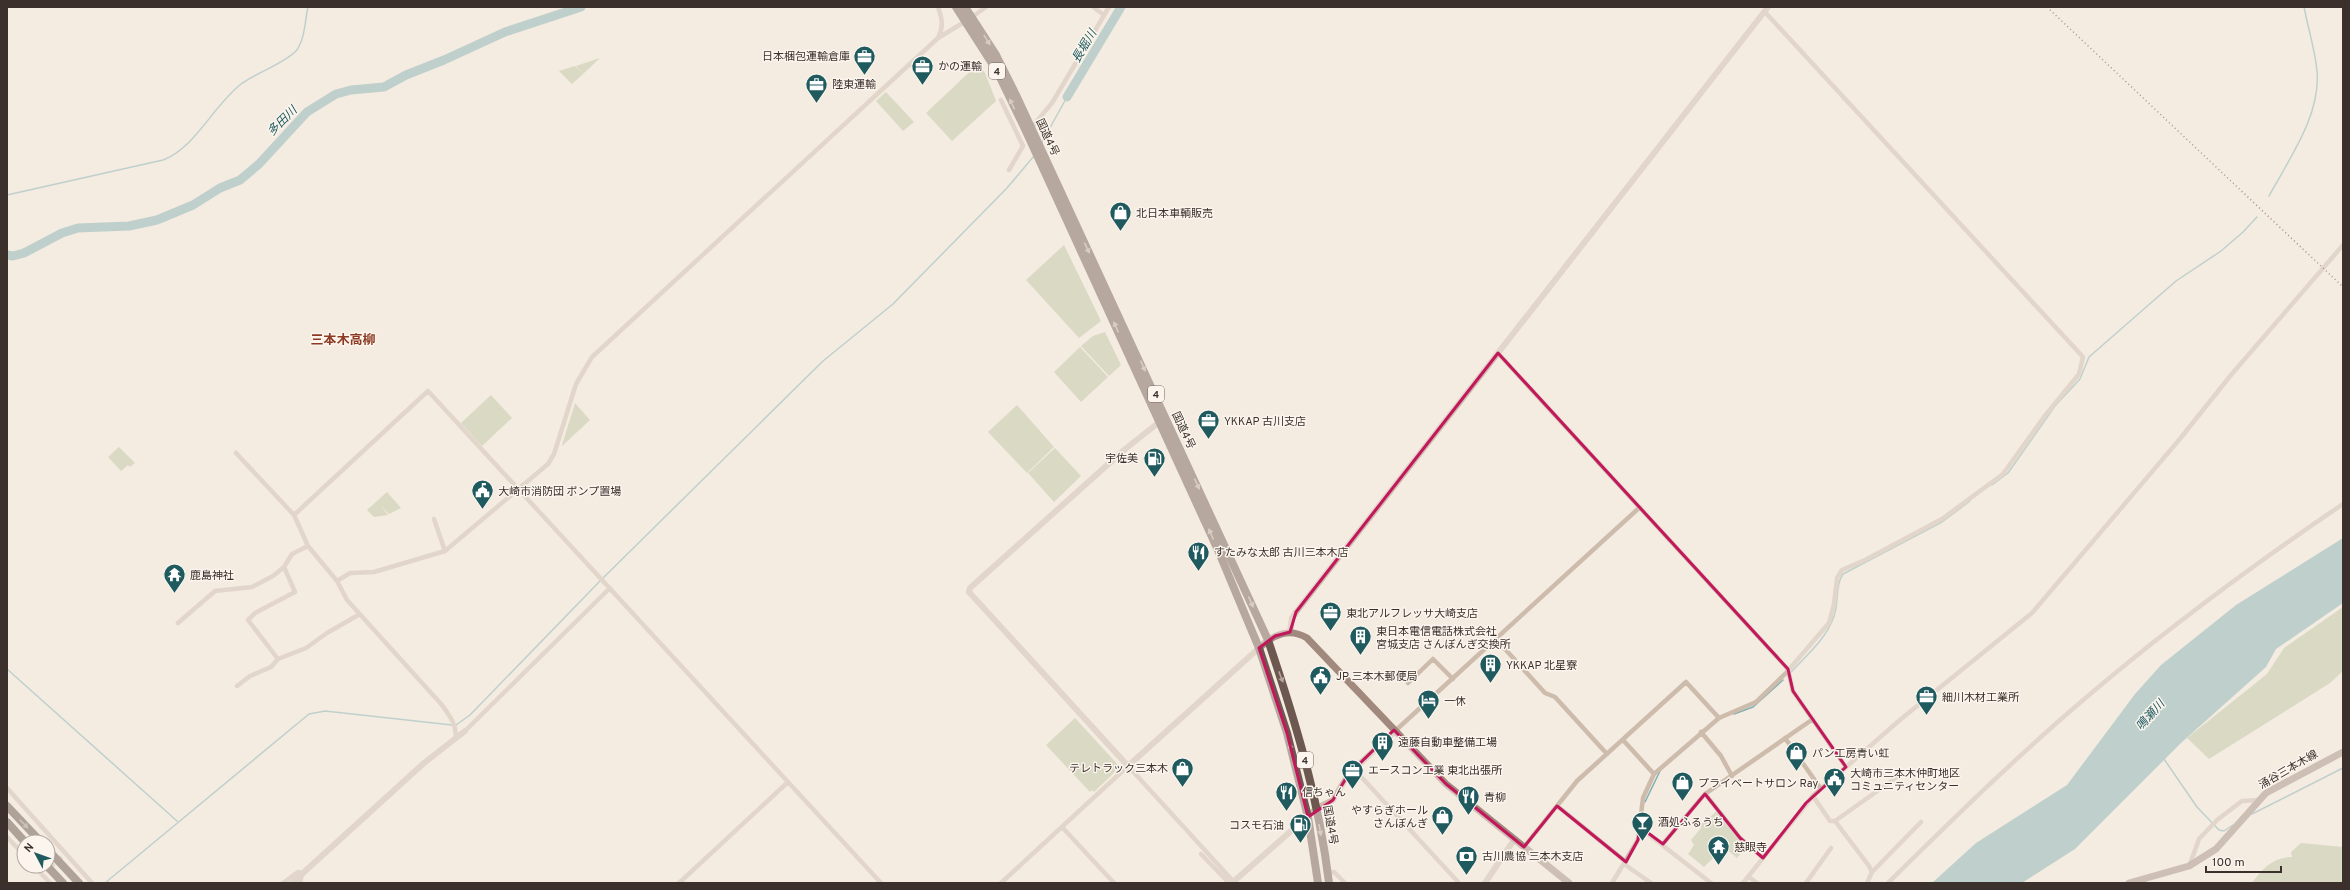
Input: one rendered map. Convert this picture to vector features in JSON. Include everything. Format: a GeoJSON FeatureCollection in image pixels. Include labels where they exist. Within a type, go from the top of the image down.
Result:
{"type":"FeatureCollection","features":[{"type":"Feature","properties":{"kind":"highway","name":"国道4号"},"geometry":{"type":"LineString","coordinates":[[956,7],[969,19],[996,55],[1027,132],[1039,153],[1268,640],[1294,719],[1317,808],[1329,883]]}},
{"type":"Feature","properties":{"kind":"highway","name":"国道4号"},"geometry":{"type":"LineString","coordinates":[[966,7],[969,19]]}},
{"type":"Feature","properties":{"kind":"highway","name":"国道4号"},"geometry":{"type":"LineString","coordinates":[[1163,419],[1259,648],[1287,733],[1308,817],[1318,883]]}},
{"type":"Feature","properties":{"kind":"highway"},"geometry":{"type":"LineString","coordinates":[[7,806],[33,834]]}},
{"type":"Feature","properties":{"kind":"highway"},"geometry":{"type":"LineString","coordinates":[[7,822],[18,834]]}},
{"type":"Feature","properties":{"kind":"highway"},"geometry":{"type":"LineString","coordinates":[[56,859],[79,883]]}},
{"type":"Feature","properties":{"kind":"highway"},"geometry":{"type":"LineString","coordinates":[[50,874],[63,883]]}},
{"type":"Feature","properties":{"kind":"main road"},"geometry":{"type":"LineString","coordinates":[[1259,648],[1268,640],[1290,632],[1302,635],[1311,642],[1451,788],[1569,883]]}},
{"type":"Feature","properties":{"kind":"main road","name":"涌谷三本木線"},"geometry":{"type":"LineString","coordinates":[[2129,883],[2189,866],[2216,850],[2266,793],[2343,752]]}},
{"type":"Feature","properties":{"kind":"street"},"geometry":{"type":"LineString","coordinates":[[938,7],[942,17],[941,32],[938,38]]}},
{"type":"Feature","properties":{"kind":"street"},"geometry":{"type":"LineString","coordinates":[[337,581],[350,573],[374,572],[445,551],[551,461],[576,384],[592,357],[938,38],[986,7]]}},
{"type":"Feature","properties":{"kind":"street"},"geometry":{"type":"LineString","coordinates":[[1094,7],[1104,15]]}},
{"type":"Feature","properties":{"kind":"street"},"geometry":{"type":"LineString","coordinates":[[1009,170],[1022,149],[1027,132],[1052,103],[1109,7]]}},
{"type":"Feature","properties":{"kind":"street"},"geometry":{"type":"LineString","coordinates":[[1290,632],[1292,618],[1296,612],[1766,9],[2083,357],[2079,374],[2044,417],[2000,476],[1942,519],[1865,560],[1842,570],[1837,578],[1834,604],[1829,623],[1769,692],[1756,702],[1719,718],[1654,774],[1643,798],[1638,840],[1612,883]]}},
{"type":"Feature","properties":{"kind":"street"},"geometry":{"type":"LineString","coordinates":[[1001,100],[1027,132]]}},
{"type":"Feature","properties":{"kind":"street"},"geometry":{"type":"LineString","coordinates":[[1743,883],[1813,796],[2034,611],[2179,440],[2232,374],[2343,245]]}},
{"type":"Feature","properties":{"kind":"street"},"geometry":{"type":"LineString","coordinates":[[1498,353],[1788,669],[1793,691],[1846,767]]}},
{"type":"Feature","properties":{"kind":"street"},"geometry":{"type":"LineString","coordinates":[[294,515],[428,391],[600,576],[881,883]]}},
{"type":"Feature","properties":{"kind":"street"},"geometry":{"type":"LineString","coordinates":[[1163,419],[1124,450],[969,590],[1231,882]]}},
{"type":"Feature","properties":{"kind":"street"},"geometry":{"type":"LineString","coordinates":[[236,453],[294,515],[308,546],[337,581],[347,600],[442,705],[453,721],[456,729],[456,738]]}},
{"type":"Feature","properties":{"kind":"street"},"geometry":{"type":"LineString","coordinates":[[1888,883],[2011,765],[2082,701],[2182,620],[2343,504]]}},
{"type":"Feature","properties":{"kind":"street"},"geometry":{"type":"LineString","coordinates":[[1231,882],[1317,808],[1337,795],[1344,780],[1354,769],[1640,507]]}},
{"type":"Feature","properties":{"kind":"street"},"geometry":{"type":"LineString","coordinates":[[434,519],[445,551]]}},
{"type":"Feature","properties":{"kind":"street"},"geometry":{"type":"LineString","coordinates":[[178,623],[215,591],[252,587],[273,576],[284,567],[292,554],[308,546]]}},
{"type":"Feature","properties":{"kind":"street"},"geometry":{"type":"LineString","coordinates":[[278,659],[248,620],[256,613],[295,592],[284,567]]}},
{"type":"Feature","properties":{"kind":"street"},"geometry":{"type":"LineString","coordinates":[[292,883],[424,763],[465,731],[610,588]]}},
{"type":"Feature","properties":{"kind":"street"},"geometry":{"type":"LineString","coordinates":[[237,686],[250,676],[271,667],[278,659],[306,648],[327,633],[360,614]]}},
{"type":"Feature","properties":{"kind":"street"},"geometry":{"type":"LineString","coordinates":[[1496,640],[1545,693],[1555,697],[1606,754]]}},
{"type":"Feature","properties":{"kind":"street"},"geometry":{"type":"LineString","coordinates":[[1001,883],[1259,648]]}},
{"type":"Feature","properties":{"kind":"street"},"geometry":{"type":"LineString","coordinates":[[1408,683],[1433,659],[1452,679]]}},
{"type":"Feature","properties":{"kind":"street"},"geometry":{"type":"LineString","coordinates":[[1524,847],[1577,781],[1686,682],[1719,718]]}},
{"type":"Feature","properties":{"kind":"street"},"geometry":{"type":"LineString","coordinates":[[1663,844],[1705,794],[1813,719]]}},
{"type":"Feature","properties":{"kind":"street"},"geometry":{"type":"LineString","coordinates":[[1702,734],[1721,756],[1732,776]]}},
{"type":"Feature","properties":{"kind":"street"},"geometry":{"type":"LineString","coordinates":[[1785,738],[1821,789]]}},
{"type":"Feature","properties":{"kind":"street"},"geometry":{"type":"LineString","coordinates":[[1623,740],[1654,774]]}},
{"type":"Feature","properties":{"kind":"street"},"geometry":{"type":"LineString","coordinates":[[1354,769],[1459,883]]}},
{"type":"Feature","properties":{"kind":"street"},"geometry":{"type":"LineString","coordinates":[[1813,796],[1830,821],[1835,821],[1896,777]]}},
{"type":"Feature","properties":{"kind":"street"},"geometry":{"type":"LineString","coordinates":[[679,883],[788,782]]}},
{"type":"Feature","properties":{"kind":"street"},"geometry":{"type":"LineString","coordinates":[[7,788],[63,856],[92,883]]}},
{"type":"Feature","properties":{"kind":"street"},"geometry":{"type":"LineString","coordinates":[[1705,794],[1740,838],[1763,858]]}},
{"type":"Feature","properties":{"kind":"street"},"geometry":{"type":"LineString","coordinates":[[2189,866],[2199,839],[2217,820],[2242,801],[2259,800]]}},
{"type":"Feature","properties":{"kind":"street"},"geometry":{"type":"LineString","coordinates":[[1557,806],[1651,883]]}},
{"type":"Feature","properties":{"kind":"street"},"geometry":{"type":"LineString","coordinates":[[1835,821],[1872,872]]}},
{"type":"Feature","properties":{"kind":"street"},"geometry":{"type":"LineString","coordinates":[[1867,883],[1872,872],[1921,822]]}},
{"type":"Feature","properties":{"kind":"street"},"geometry":{"type":"LineString","coordinates":[[1062,827],[1114,883]]}},
{"type":"Feature","properties":{"kind":"street"},"geometry":{"type":"LineString","coordinates":[[1639,827],[1663,844],[1711,883]]}},
{"type":"Feature","properties":{"kind":"street"},"geometry":{"type":"LineString","coordinates":[[7,837],[16,847]]}},
{"type":"Feature","properties":{"kind":"street"},"geometry":{"type":"LineString","coordinates":[[1485,883],[1514,840]]}},
{"type":"Feature","properties":{"kind":"street"},"geometry":{"type":"LineString","coordinates":[[1806,883],[1830,848]]}},
{"type":"Feature","properties":{"kind":"street"},"geometry":{"type":"LineString","coordinates":[[1201,854],[1231,882]]}},
{"type":"Feature","properties":{"kind":"street"},"geometry":{"type":"LineString","coordinates":[[283,883],[298,872],[302,873]]}},
{"type":"Feature","properties":{"kind":"street"},"geometry":{"type":"LineString","coordinates":[[1328,873],[1334,872],[1345,883]]}},
{"type":"Feature","properties":{"kind":"street"},"geometry":{"type":"LineString","coordinates":[[300,883],[302,873]]}},
{"type":"Feature","properties":{"kind":"street"},"geometry":{"type":"LineString","coordinates":[[1749,876],[1757,883]]}},
{"type":"Feature","properties":{"kind":"highlighted area"},"geometry":{"type":"Polygon","coordinates":[[[1498,353],[1788,669],[1793,691],[1846,767],[1806,803],[1763,858],[1740,838],[1705,794],[1663,844],[1640,827],[1638,840],[1626,862],[1557,806],[1524,847],[1446,784],[1394,730],[1348,775],[1333,800],[1308,817],[1287,733],[1259,648],[1275,636],[1290,632],[1296,612],[1498,353]]]}},
{"type":"Feature","properties":{"kind":"green space"},"geometry":{"type":"Polygon","coordinates":[[[600,58],[583,74],[576,66],[600,58]]]}},
{"type":"Feature","properties":{"kind":"green space"},"geometry":{"type":"Polygon","coordinates":[[[978,64],[985,73],[996,101],[952,141],[926,113],[978,64]]]}},
{"type":"Feature","properties":{"kind":"green space"},"geometry":{"type":"Polygon","coordinates":[[[575,66],[583,74],[572,84],[559,71],[575,66]]]}},
{"type":"Feature","properties":{"kind":"green space"},"geometry":{"type":"Polygon","coordinates":[[[886,92],[914,122],[903,131],[876,101],[886,92]]]}},
{"type":"Feature","properties":{"kind":"green space"},"geometry":{"type":"Polygon","coordinates":[[[1064,245],[1101,321],[1079,338],[1026,280],[1064,245]]]}},
{"type":"Feature","properties":{"kind":"green space"},"geometry":{"type":"Polygon","coordinates":[[[1105,332],[1121,365],[1109,376],[1081,346],[1093,336],[1105,332]]]}},
{"type":"Feature","properties":{"kind":"green space"},"geometry":{"type":"Polygon","coordinates":[[[1080,347],[1108,377],[1081,402],[1054,372],[1080,347]]]}},
{"type":"Feature","properties":{"kind":"green space"},"geometry":{"type":"Polygon","coordinates":[[[491,395],[512,418],[482,446],[461,423],[491,395]]]}},
{"type":"Feature","properties":{"kind":"green space"},"geometry":{"type":"Polygon","coordinates":[[[575,403],[590,420],[562,446],[562,445],[575,403]]]}},
{"type":"Feature","properties":{"kind":"green space"},"geometry":{"type":"Polygon","coordinates":[[[1017,405],[1054,447],[1027,473],[988,432],[1017,405]]]}},
{"type":"Feature","properties":{"kind":"green space"},"geometry":{"type":"Polygon","coordinates":[[[119,447],[135,463],[130,467],[128,465],[121,471],[108,457],[119,447]]]}},
{"type":"Feature","properties":{"kind":"green space"},"geometry":{"type":"Polygon","coordinates":[[[1055,448],[1081,476],[1054,502],[1028,473],[1055,448]]]}},
{"type":"Feature","properties":{"kind":"green space"},"geometry":{"type":"Polygon","coordinates":[[[387,492],[401,508],[389,514],[381,506],[388,515],[374,517],[367,510],[387,492]]]}},
{"type":"Feature","properties":{"kind":"green space"},"geometry":{"type":"Polygon","coordinates":[[[2343,607],[2343,671],[2330,683],[2209,759],[2187,738],[2267,674],[2284,648],[2343,607]]]}},
{"type":"Feature","properties":{"kind":"green space"},"geometry":{"type":"Polygon","coordinates":[[[1075,718],[1120,767],[1094,792],[1092,790],[1090,792],[1046,745],[1075,718]]]}},
{"type":"Feature","properties":{"kind":"green space"},"geometry":{"type":"Polygon","coordinates":[[[1717,811],[1747,846],[1737,858],[1724,847],[1704,867],[1688,854],[1694,845],[1691,840],[1701,828],[1700,825],[1717,811]]]}},
{"type":"Feature","properties":{"kind":"green space"},"geometry":{"type":"Polygon","coordinates":[[[2301,843],[2343,847],[2343,883],[2252,883],[2269,865],[2279,859],[2292,857],[2291,852],[2301,843]]]}},
{"type":"Feature","properties":{"kind":"water","name":"鳴瀬川"},"geometry":{"type":"Polygon","coordinates":[[[2343,538],[2343,603],[2276,649],[2266,667],[2181,743],[2075,849],[2022,883],[1932,883],[1976,843],[2067,785],[2135,694],[2161,665],[2236,605],[2343,538]]]}},
{"type":"Feature","properties":{"kind":"waterway"},"geometry":{"type":"LineString","coordinates":[[7,195],[163,160],[174,154],[185,146],[231,93],[241,84],[285,60],[296,51],[303,36],[308,7]]}},
{"type":"Feature","properties":{"kind":"waterway","name":"多田川"},"geometry":{"type":"LineString","coordinates":[[7,255],[13,256],[24,253],[62,233],[78,228],[129,226],[157,220],[193,205],[220,188],[240,180],[259,164],[307,112],[336,94],[351,90],[384,87],[406,75],[444,60],[505,32],[581,7]]}},
{"type":"Feature","properties":{"kind":"waterway","name":"長堀川"},"geometry":{"type":"LineString","coordinates":[[1067,97],[1121,7]]}},
{"type":"Feature","properties":{"kind":"waterway"},"geometry":{"type":"LineString","coordinates":[[2269,196],[2302,136],[2314,104],[2317,87],[2317,71],[2304,7]]}},
{"type":"Feature","properties":{"kind":"waterway"},"geometry":{"type":"LineString","coordinates":[[1041,144],[1067,97]]}},
{"type":"Feature","properties":{"kind":"waterway"},"geometry":{"type":"LineString","coordinates":[[603,578],[823,361],[893,304],[1007,188],[1034,156]]}},
{"type":"Feature","properties":{"kind":"waterway"},"geometry":{"type":"LineString","coordinates":[[1992,485],[2008,473],[2055,406],[2080,379],[2089,357],[2176,281],[2221,251],[2243,232],[2257,217]]}},
{"type":"Feature","properties":{"kind":"waterway"},"geometry":{"type":"LineString","coordinates":[[1791,672],[1827,632],[1834,616],[1839,583],[1843,574],[1942,522],[1970,501]]}},
{"type":"Feature","properties":{"kind":"waterway"},"geometry":{"type":"LineString","coordinates":[[456,725],[470,715],[600,581]]}},
{"type":"Feature","properties":{"kind":"waterway"},"geometry":{"type":"LineString","coordinates":[[7,669],[177,821]]}},
{"type":"Feature","properties":{"kind":"waterway"},"geometry":{"type":"LineString","coordinates":[[1734,714],[1753,707],[1783,680]]}},
{"type":"Feature","properties":{"kind":"waterway"},"geometry":{"type":"LineString","coordinates":[[105,883],[309,714],[325,711],[452,725]]}},
{"type":"Feature","properties":{"kind":"waterway"},"geometry":{"type":"LineString","coordinates":[[2164,759],[2197,807],[2219,830],[2224,831],[2233,825]]}},
{"type":"Feature","properties":{"kind":"waterway"},"geometry":{"type":"LineString","coordinates":[[2252,814],[2343,768]]}},
{"type":"Feature","properties":{"kind":"waterway"},"geometry":{"type":"LineString","coordinates":[[1645,802],[1660,771]]}},
{"type":"Feature","properties":{"kind":"tunnel"},"geometry":{"type":"LineString","coordinates":[[56,862],[62,857]]}},
{"type":"Feature","properties":{"kind":"railway"},"geometry":{"type":"LineString","coordinates":[[2047,7],[2343,287]]}},
{"type":"Feature","properties":{"kind":"place","name":"日本梱包運輸倉庫"},"geometry":{"type":"Point","coordinates":[865,76]}},
{"type":"Feature","properties":{"kind":"place","name":"かの運輸"},"geometry":{"type":"Point","coordinates":[923,86]}},
{"type":"Feature","properties":{"kind":"place","name":"陸東運輸"},"geometry":{"type":"Point","coordinates":[816,104]}},
{"type":"Feature","properties":{"kind":"place","name":"北日本車輌販売"},"geometry":{"type":"Point","coordinates":[1121,232]}},
{"type":"Feature","properties":{"kind":"place","name":"YKKAP 古川支店"},"geometry":{"type":"Point","coordinates":[1209,440]}},
{"type":"Feature","properties":{"kind":"place","name":"宇佐美"},"geometry":{"type":"Point","coordinates":[1154,478]}},
{"type":"Feature","properties":{"kind":"place","name":"大崎市消防団 ポンプ置場"},"geometry":{"type":"Point","coordinates":[483,510]}},
{"type":"Feature","properties":{"kind":"place","name":"すたみな太郎 古川三本木店"},"geometry":{"type":"Point","coordinates":[1198,572]}},
{"type":"Feature","properties":{"kind":"place","name":"鹿島神社"},"geometry":{"type":"Point","coordinates":[174,594]}},
{"type":"Feature","properties":{"kind":"place","name":"東北アルフレッサ大崎支店"},"geometry":{"type":"Point","coordinates":[1331,632]}},
{"type":"Feature","properties":{"kind":"place","name":"東日本電信電話株式会社 宮城支店 さんぼんぎ交換所"},"geometry":{"type":"Point","coordinates":[1361,656]}},
{"type":"Feature","properties":{"kind":"place","name":"YKKAP 北星寮"},"geometry":{"type":"Point","coordinates":[1490,684]}},
{"type":"Feature","properties":{"kind":"place","name":"JP 三本木郵便局"},"geometry":{"type":"Point","coordinates":[1320,696]}},
{"type":"Feature","properties":{"kind":"place","name":"細川木材工業所"},"geometry":{"type":"Point","coordinates":[1926,716]}},
{"type":"Feature","properties":{"kind":"place","name":"一休"},"geometry":{"type":"Point","coordinates":[1428,720]}},
{"type":"Feature","properties":{"kind":"place","name":"遠藤自動車整備工場"},"geometry":{"type":"Point","coordinates":[1382,762]}},
{"type":"Feature","properties":{"kind":"place","name":"パン工房青い虹"},"geometry":{"type":"Point","coordinates":[1797,772]}},
{"type":"Feature","properties":{"kind":"place","name":"テレトラック三本木"},"geometry":{"type":"Point","coordinates":[1183,788]}},
{"type":"Feature","properties":{"kind":"place","name":"エースコン工業 東北出張所"},"geometry":{"type":"Point","coordinates":[1353,790]}},
{"type":"Feature","properties":{"kind":"place","name":"大崎市三本木仲町地区 コミュニティセンター"},"geometry":{"type":"Point","coordinates":[1835,798]}},
{"type":"Feature","properties":{"kind":"place","name":"プライベートサロン Ray"},"geometry":{"type":"Point","coordinates":[1682,802]}},
{"type":"Feature","properties":{"kind":"place","name":"信ちゃん"},"geometry":{"type":"Point","coordinates":[1286,812]}},
{"type":"Feature","properties":{"kind":"place","name":"青柳"},"geometry":{"type":"Point","coordinates":[1469,816]}},
{"type":"Feature","properties":{"kind":"place","name":"やすらぎホール さんぼんぎ"},"geometry":{"type":"Point","coordinates":[1443,836]}},
{"type":"Feature","properties":{"kind":"place","name":"酒処ふるうち"},"geometry":{"type":"Point","coordinates":[1643,842]}},
{"type":"Feature","properties":{"kind":"place","name":"コスモ石油"},"geometry":{"type":"Point","coordinates":[1300,844]}},
{"type":"Feature","properties":{"kind":"place","name":"慈眼寺"},"geometry":{"type":"Point","coordinates":[1718,866]}},
{"type":"Feature","properties":{"kind":"place","name":"古川農協 三本木支店"},"geometry":{"type":"Point","coordinates":[1466,876]}},
{"type":"Feature","properties":{"kind":"district","name":"三本木高柳"},"geometry":{"type":"Point","coordinates":[343,339]}}]}
